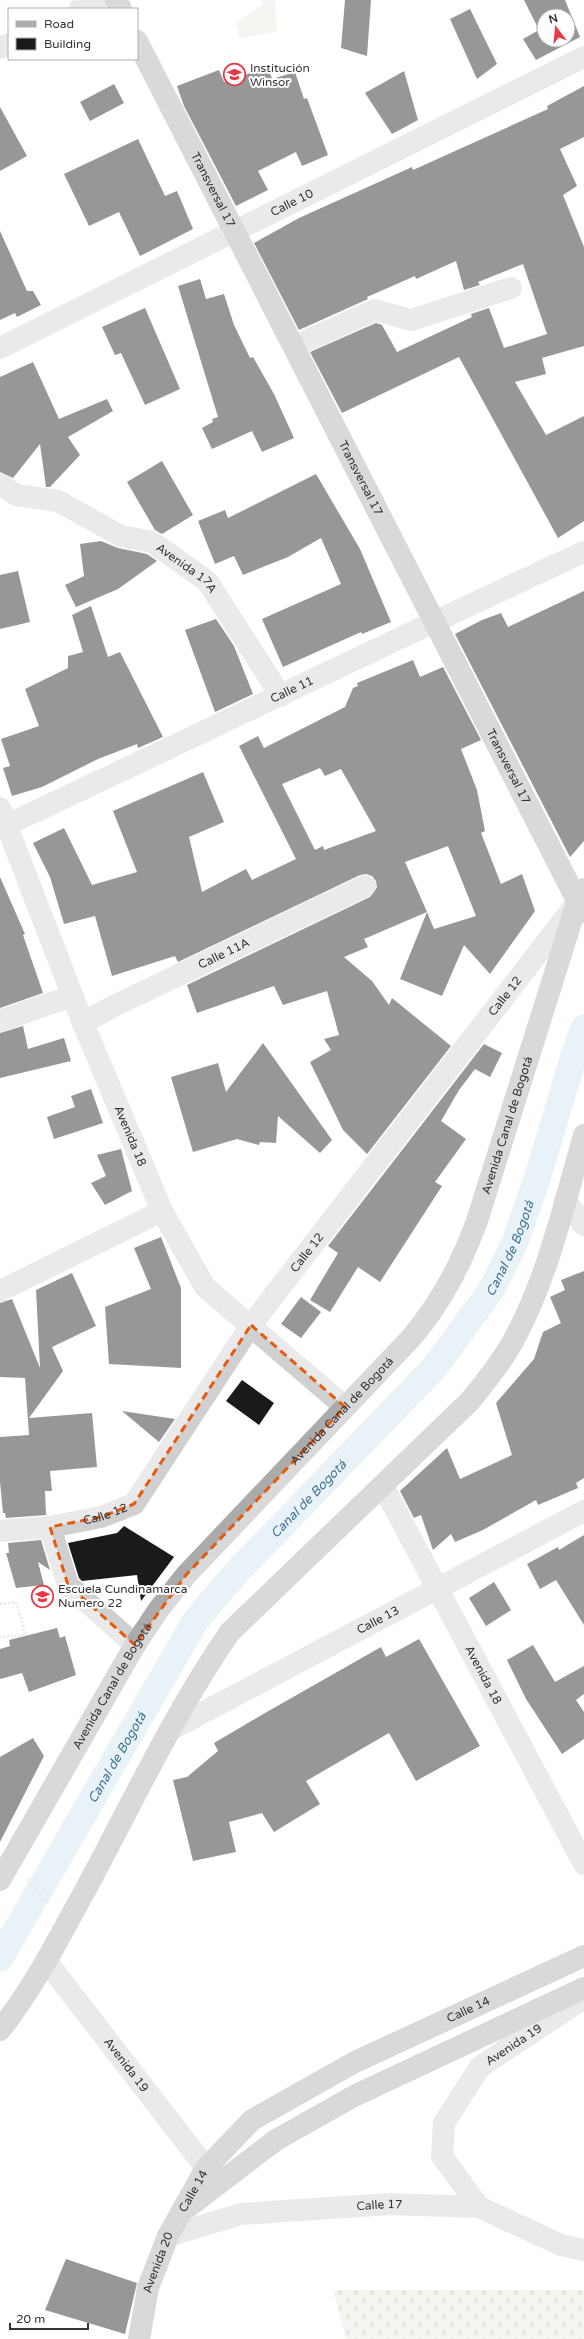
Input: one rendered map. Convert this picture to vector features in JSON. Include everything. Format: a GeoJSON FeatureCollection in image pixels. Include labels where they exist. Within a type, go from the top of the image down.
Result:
{"type":"FeatureCollection","features":[{"type":"Feature","properties":{"kind":"main road","name":"Transversal 17"},"geometry":{"type":"LineString","coordinates":[[138,43],[434,621],[582,905]]}},
{"type":"Feature","properties":{"kind":"main road","name":"Avenida Canal de Bogotá"},"geometry":{"type":"LineString","coordinates":[[0,1880],[135,1645],[159,1609],[186,1575],[345,1407],[429,1316],[441,1300],[466,1252],[582,905]]}},
{"type":"Feature","properties":{"kind":"main road"},"geometry":{"type":"LineString","coordinates":[[0,2030],[47,1962],[172,1729],[208,1666],[230,1632],[470,1401],[500,1363],[512,1344],[545,1267],[584,1135]]}},
{"type":"Feature","properties":{"kind":"main road","name":"Calle 14"},"geometry":{"type":"LineString","coordinates":[[181,2212],[206,2168],[252,2120],[355,2062],[584,1956]]}},
{"type":"Feature","properties":{"kind":"main road","name":"Calle 14"},"geometry":{"type":"LineString","coordinates":[[181,2212],[283,2136],[354,2096],[584,1988]]}},
{"type":"Feature","properties":{"kind":"main road","name":"Avenida 20"},"geometry":{"type":"LineString","coordinates":[[139,2339],[148,2288],[168,2236],[181,2212]]}},
{"type":"Feature","properties":{"kind":"street"},"geometry":{"type":"LineString","coordinates":[[82,8],[98,0]]}},
{"type":"Feature","properties":{"kind":"street","name":"Calle 10"},"geometry":{"type":"LineString","coordinates":[[0,348],[234,230],[584,57]]}},
{"type":"Feature","properties":{"kind":"street"},"geometry":{"type":"LineString","coordinates":[[294,346],[375,310],[411,320],[512,288]]}},
{"type":"Feature","properties":{"kind":"street","name":"Avenida 17A"},"geometry":{"type":"LineString","coordinates":[[0,484],[16,495],[58,501],[121,536],[152,542],[207,581],[281,696]]}},
{"type":"Feature","properties":{"kind":"street","name":"Calle 11"},"geometry":{"type":"LineString","coordinates":[[2,820],[281,696],[434,621],[584,552]]}},
{"type":"Feature","properties":{"kind":"street","name":"Avenida 18"},"geometry":{"type":"LineString","coordinates":[[2,820],[83,1023],[162,1211],[205,1287],[345,1407]]}},
{"type":"Feature","properties":{"kind":"street","name":"Calle 11A"},"geometry":{"type":"LineString","coordinates":[[83,1023],[116,1005],[365,886]]}},
{"type":"Feature","properties":{"kind":"street","name":"Calle 12"},"geometry":{"type":"LineString","coordinates":[[0,1531],[50,1526],[101,1517],[134,1504],[251,1325],[582,905]]}},
{"type":"Feature","properties":{"kind":"street"},"geometry":{"type":"LineString","coordinates":[[0,1021],[72,996]]}},
{"type":"Feature","properties":{"kind":"street"},"geometry":{"type":"LineString","coordinates":[[565,1200],[584,1224]]}},
{"type":"Feature","properties":{"kind":"street"},"geometry":{"type":"LineString","coordinates":[[0,1291],[162,1211]]}},
{"type":"Feature","properties":{"kind":"street","name":"Avenida 18"},"geometry":{"type":"LineString","coordinates":[[383,1486],[584,1864]]}},
{"type":"Feature","properties":{"kind":"street","name":"Calle 13"},"geometry":{"type":"LineString","coordinates":[[172,1729],[584,1511]]}},
{"type":"Feature","properties":{"kind":"street"},"geometry":{"type":"LineString","coordinates":[[50,1526],[68,1585],[135,1645]]}},
{"type":"Feature","properties":{"kind":"street","name":"Avenida 19"},"geometry":{"type":"LineString","coordinates":[[47,1962],[206,2168]]}},
{"type":"Feature","properties":{"kind":"street","name":"Avenida 19"},"geometry":{"type":"LineString","coordinates":[[479,2207],[442,2156],[444,2123],[480,2067],[584,1998]]}},
{"type":"Feature","properties":{"kind":"street","name":"Calle 17"},"geometry":{"type":"LineString","coordinates":[[168,2236],[241,2214],[390,2204],[479,2207],[561,2245],[584,2250]]}},
{"type":"Feature","properties":{"kind":"path"},"geometry":{"type":"LineString","coordinates":[[0,1604],[16,1602],[26,1635],[0,1637]]}},
{"type":"Feature","properties":{"kind":"path"},"geometry":{"type":"LineString","coordinates":[[22,1874],[53,1908]]}},
{"type":"Feature","properties":{"kind":"highlighted area"},"geometry":{"type":"Polygon","coordinates":[[[251,1325],[345,1407],[186,1575],[135,1645],[68,1585],[50,1527],[101,1517],[134,1504],[251,1325]]]}},
{"type":"Feature","properties":{"kind":"green space"},"geometry":{"type":"Polygon","coordinates":[[[261,0],[275,0],[277,31],[240,39],[236,22],[264,4],[261,0]]]}},
{"type":"Feature","properties":{"kind":"green space"},"geometry":{"type":"Polygon","coordinates":[[[333,2290],[584,2290],[584,2339],[346,2339],[333,2290]]]}},
{"type":"Feature","properties":{"kind":"building"},"geometry":{"type":"Polygon","coordinates":[[[345,0],[371,0],[367,56],[341,48],[345,0]]]}},
{"type":"Feature","properties":{"kind":"building"},"geometry":{"type":"Polygon","coordinates":[[[524,0],[565,0],[568,8],[536,8],[536,24],[524,0]]]}},
{"type":"Feature","properties":{"kind":"building"},"geometry":{"type":"Polygon","coordinates":[[[470,9],[497,64],[477,79],[450,19],[470,9]]]}},
{"type":"Feature","properties":{"kind":"building"},"geometry":{"type":"Polygon","coordinates":[[[576,27],[580,37],[576,39],[576,27]]]}},
{"type":"Feature","properties":{"kind":"building"},"geometry":{"type":"Polygon","coordinates":[[[536,32],[536,48],[559,48],[536,60],[523,39],[536,32]]]}},
{"type":"Feature","properties":{"kind":"building"},"geometry":{"type":"Polygon","coordinates":[[[268,67],[272,79],[295,72],[304,99],[307,98],[328,155],[302,166],[296,152],[258,171],[268,190],[236,206],[184,106],[177,86],[219,70],[224,82],[268,67]]]}},
{"type":"Feature","properties":{"kind":"building"},"geometry":{"type":"Polygon","coordinates":[[[404,71],[418,120],[392,134],[365,93],[404,71]]]}},
{"type":"Feature","properties":{"kind":"building"},"geometry":{"type":"Polygon","coordinates":[[[114,84],[124,103],[90,121],[80,102],[114,84]]]}},
{"type":"Feature","properties":{"kind":"building"},"geometry":{"type":"Polygon","coordinates":[[[584,86],[584,137],[560,149],[577,186],[563,195],[584,247],[584,346],[542,358],[546,374],[515,382],[546,435],[584,416],[584,521],[558,538],[459,357],[342,413],[310,352],[376,323],[382,325],[397,352],[472,317],[471,314],[489,308],[504,348],[547,334],[523,264],[478,282],[480,285],[464,290],[456,261],[416,279],[415,276],[367,297],[368,299],[299,330],[254,243],[299,218],[412,167],[413,170],[548,109],[547,106],[584,86]]]}},
{"type":"Feature","properties":{"kind":"building"},"geometry":{"type":"Polygon","coordinates":[[[0,107],[27,156],[0,171],[0,107]]]}},
{"type":"Feature","properties":{"kind":"building"},"geometry":{"type":"Polygon","coordinates":[[[138,139],[165,196],[177,191],[193,229],[140,256],[119,212],[89,226],[64,174],[138,139]]]}},
{"type":"Feature","properties":{"kind":"building"},"geometry":{"type":"Polygon","coordinates":[[[0,231],[27,291],[33,291],[41,305],[17,317],[15,313],[0,320],[0,231]]]}},
{"type":"Feature","properties":{"kind":"building"},"geometry":{"type":"Polygon","coordinates":[[[200,279],[206,299],[224,294],[234,325],[250,358],[253,357],[274,394],[294,438],[262,452],[252,431],[212,449],[202,428],[213,422],[212,419],[218,417],[178,286],[200,279]]]}},
{"type":"Feature","properties":{"kind":"building"},"geometry":{"type":"Polygon","coordinates":[[[145,308],[180,389],[145,405],[121,353],[115,355],[102,327],[145,308]]]}},
{"type":"Feature","properties":{"kind":"building"},"geometry":{"type":"Polygon","coordinates":[[[33,362],[59,419],[107,399],[113,411],[68,437],[80,455],[50,487],[46,487],[40,444],[13,478],[0,472],[0,377],[33,362]]]}},
{"type":"Feature","properties":{"kind":"building"},"geometry":{"type":"Polygon","coordinates":[[[162,461],[193,515],[162,534],[155,530],[127,482],[162,461]]]}},
{"type":"Feature","properties":{"kind":"building"},"geometry":{"type":"Polygon","coordinates":[[[316,474],[360,549],[391,622],[362,634],[361,632],[283,667],[262,619],[341,584],[321,538],[288,557],[243,575],[234,556],[215,564],[198,521],[225,510],[228,518],[316,474]]]}},
{"type":"Feature","properties":{"kind":"building"},"geometry":{"type":"Polygon","coordinates":[[[101,541],[118,548],[147,554],[157,561],[118,589],[76,607],[65,585],[84,576],[80,544],[101,541]]]}},
{"type":"Feature","properties":{"kind":"building"},"geometry":{"type":"Polygon","coordinates":[[[18,571],[30,622],[0,629],[0,575],[18,571]]]}},
{"type":"Feature","properties":{"kind":"building"},"geometry":{"type":"Polygon","coordinates":[[[584,591],[584,841],[570,857],[455,634],[482,620],[501,613],[508,627],[584,591]]]}},
{"type":"Feature","properties":{"kind":"building"},"geometry":{"type":"Polygon","coordinates":[[[91,606],[108,657],[120,652],[163,737],[138,748],[137,744],[98,759],[42,787],[12,796],[3,768],[10,766],[1,739],[39,726],[25,689],[68,668],[68,656],[83,652],[72,615],[91,606]]]}},
{"type":"Feature","properties":{"kind":"building"},"geometry":{"type":"Polygon","coordinates":[[[216,619],[234,646],[253,694],[215,712],[185,630],[216,619]]]}},
{"type":"Feature","properties":{"kind":"building"},"geometry":{"type":"Polygon","coordinates":[[[413,660],[420,677],[443,667],[481,740],[461,749],[477,790],[485,831],[481,833],[501,884],[522,874],[535,911],[490,974],[464,945],[442,996],[400,979],[427,912],[364,939],[368,947],[344,957],[372,981],[389,1005],[392,998],[451,1046],[367,1154],[343,1130],[310,1062],[331,1050],[324,1039],[339,1035],[327,991],[283,1005],[274,986],[197,1013],[187,985],[370,897],[377,887],[376,881],[372,876],[366,874],[360,875],[178,962],[175,956],[112,976],[95,916],[64,924],[50,877],[33,843],[64,828],[92,885],[137,872],[113,811],[203,772],[224,822],[189,837],[202,892],[246,869],[252,880],[296,859],[239,746],[258,736],[264,748],[345,707],[353,688],[358,686],[357,683],[413,660]],[[320,768],[282,784],[315,850],[323,846],[324,850],[376,831],[341,769],[325,776],[320,768]],[[448,846],[405,862],[434,929],[476,916],[448,846]]]}},
{"type":"Feature","properties":{"kind":"building"},"geometry":{"type":"Polygon","coordinates":[[[0,877],[25,934],[23,935],[43,993],[0,1008],[0,877]]]}},
{"type":"Feature","properties":{"kind":"building"},"geometry":{"type":"Polygon","coordinates":[[[23,1026],[28,1049],[64,1038],[71,1061],[0,1078],[0,1033],[23,1026]]]}},
{"type":"Feature","properties":{"kind":"building"},"geometry":{"type":"Polygon","coordinates":[[[263,1043],[332,1140],[320,1153],[278,1116],[276,1143],[260,1142],[259,1145],[237,1139],[193,1152],[171,1077],[218,1063],[226,1092],[263,1043]]]}},
{"type":"Feature","properties":{"kind":"building"},"geometry":{"type":"Polygon","coordinates":[[[484,1044],[502,1053],[490,1077],[475,1069],[459,1090],[441,1121],[466,1139],[435,1182],[442,1186],[380,1282],[358,1267],[330,1312],[310,1300],[338,1253],[328,1246],[484,1044]]]}},
{"type":"Feature","properties":{"kind":"building"},"geometry":{"type":"Polygon","coordinates":[[[91,1089],[103,1123],[54,1139],[47,1117],[75,1107],[71,1096],[91,1089]]]}},
{"type":"Feature","properties":{"kind":"building"},"geometry":{"type":"Polygon","coordinates":[[[121,1149],[132,1191],[105,1205],[91,1183],[106,1176],[97,1155],[121,1149]]]}},
{"type":"Feature","properties":{"kind":"building"},"geometry":{"type":"Polygon","coordinates":[[[161,1237],[181,1288],[181,1368],[109,1364],[105,1307],[151,1289],[134,1248],[161,1237]]]}},
{"type":"Feature","properties":{"kind":"building"},"geometry":{"type":"Polygon","coordinates":[[[584,1271],[584,1478],[576,1483],[578,1488],[538,1505],[536,1500],[483,1530],[455,1542],[451,1534],[433,1550],[421,1515],[414,1518],[400,1491],[447,1448],[460,1479],[512,1455],[496,1403],[534,1359],[543,1332],[561,1323],[550,1297],[565,1290],[561,1280],[584,1271]]]}},
{"type":"Feature","properties":{"kind":"building"},"geometry":{"type":"Polygon","coordinates":[[[72,1273],[96,1326],[52,1347],[63,1371],[29,1418],[92,1413],[97,1467],[50,1471],[52,1491],[45,1491],[46,1515],[6,1518],[5,1513],[3,1513],[0,1482],[0,1437],[29,1435],[25,1378],[0,1377],[0,1303],[12,1299],[40,1368],[36,1290],[72,1273]]]}},
{"type":"Feature","properties":{"kind":"building"},"geometry":{"type":"Polygon","coordinates":[[[301,1297],[321,1312],[301,1338],[281,1324],[301,1297]]]}},
{"type":"Feature","properties":{"kind":"building"},"geometry":{"type":"Polygon","coordinates":[[[242,1380],[274,1403],[259,1425],[226,1401],[242,1380]]]}},
{"type":"Feature","properties":{"kind":"building"},"geometry":{"type":"Polygon","coordinates":[[[122,1411],[175,1419],[159,1442],[122,1411]]]}},
{"type":"Feature","properties":{"kind":"building"},"geometry":{"type":"Polygon","coordinates":[[[124,1526],[174,1557],[141,1601],[137,1575],[82,1581],[79,1578],[68,1543],[117,1533],[124,1526]]]}},
{"type":"Feature","properties":{"kind":"building"},"geometry":{"type":"Polygon","coordinates":[[[584,1535],[584,1625],[556,1580],[540,1589],[527,1564],[558,1547],[559,1550],[584,1535]]]}},
{"type":"Feature","properties":{"kind":"building"},"geometry":{"type":"Polygon","coordinates":[[[41,1540],[50,1570],[38,1562],[44,1585],[16,1588],[6,1553],[9,1553],[8,1543],[41,1540]]]}},
{"type":"Feature","properties":{"kind":"building"},"geometry":{"type":"Polygon","coordinates":[[[494,1582],[511,1610],[486,1626],[469,1598],[494,1582]]]}},
{"type":"Feature","properties":{"kind":"building"},"geometry":{"type":"Polygon","coordinates":[[[57,1628],[60,1638],[65,1636],[76,1675],[29,1692],[22,1673],[0,1679],[0,1649],[10,1646],[9,1640],[57,1628]]]}},
{"type":"Feature","properties":{"kind":"building"},"geometry":{"type":"Polygon","coordinates":[[[419,1639],[480,1746],[416,1781],[389,1733],[306,1781],[320,1804],[274,1832],[262,1813],[229,1822],[236,1852],[193,1861],[173,1780],[187,1777],[218,1751],[214,1743],[265,1713],[381,1647],[386,1657],[419,1639]]]}},
{"type":"Feature","properties":{"kind":"building"},"geometry":{"type":"Polygon","coordinates":[[[533,1645],[555,1682],[584,1666],[584,1694],[576,1700],[584,1712],[584,1739],[562,1754],[526,1699],[507,1660],[533,1645]]]}},
{"type":"Feature","properties":{"kind":"building"},"geometry":{"type":"Polygon","coordinates":[[[33,1738],[44,1756],[0,1842],[0,1757],[33,1738]]]}},
{"type":"Feature","properties":{"kind":"building"},"geometry":{"type":"Polygon","coordinates":[[[66,2259],[137,2283],[125,2334],[45,2310],[66,2259]]]}},
{"type":"Feature","properties":{"kind":"waterway","name":"Canal de Bogotá"},"geometry":{"type":"LineString","coordinates":[[0,1958],[196,1620],[235,1574],[434,1368],[492,1289],[515,1242],[537,1179],[575,1052],[584,1028]]}},
{"type":"Feature","properties":{"kind":"place","name":"Institución Winsor"},"geometry":{"type":"Point","coordinates":[234,75]}},
{"type":"Feature","properties":{"kind":"place","name":"Escuela Cundinamarca Numero 22"},"geometry":{"type":"Point","coordinates":[42,1596]}}]}
